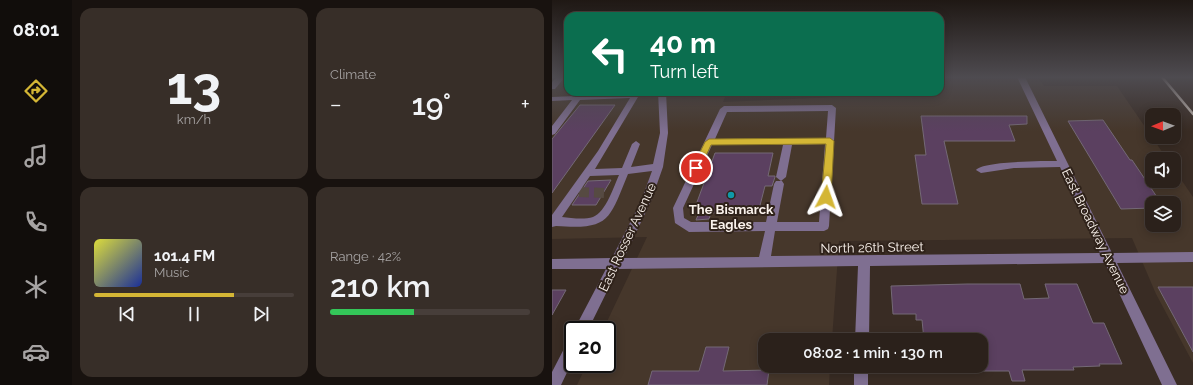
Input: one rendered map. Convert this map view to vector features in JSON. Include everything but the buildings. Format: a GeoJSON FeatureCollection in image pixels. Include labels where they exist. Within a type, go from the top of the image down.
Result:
{"type":"FeatureCollection","features":[{"type":"Feature","properties":{"kind":"street","name":"East Broadway Avenue"},"geometry":{"type":"LineString","coordinates":[[1030,95],[1110,258],[1170,385]]}},
{"type":"Feature","properties":{"kind":"street"},"geometry":{"type":"LineString","coordinates":[[552,99],[572,96]]}},
{"type":"Feature","properties":{"kind":"street"},"geometry":{"type":"LineString","coordinates":[[552,132],[570,110],[578,96]]}},
{"type":"Feature","properties":{"kind":"street"},"geometry":{"type":"LineString","coordinates":[[635,96],[601,153],[586,173],[576,192],[554,219],[566,222],[596,221],[606,213],[636,144]]}},
{"type":"Feature","properties":{"kind":"street","name":"East Rosser Avenue"},"geometry":{"type":"LineString","coordinates":[[586,321],[616,263],[649,194],[658,167],[664,133],[662,96]]}},
{"type":"Feature","properties":{"kind":"street"},"geometry":{"type":"LineString","coordinates":[[724,108],[832,108],[830,141],[824,226],[689,227],[679,220],[678,208],[724,108]]}},
{"type":"Feature","properties":{"kind":"street"},"geometry":{"type":"LineString","coordinates":[[709,142],[830,141]]}},
{"type":"Feature","properties":{"kind":"street"},"geometry":{"type":"LineString","coordinates":[[764,262],[788,142]]}},
{"type":"Feature","properties":{"kind":"street"},"geometry":{"type":"LineString","coordinates":[[981,170],[1014,165],[1063,164]]}},
{"type":"Feature","properties":{"kind":"street"},"geometry":{"type":"LineString","coordinates":[[586,173],[625,171],[658,167]]}},
{"type":"Feature","properties":{"kind":"street"},"geometry":{"type":"LineString","coordinates":[[604,192],[615,192]]}},
{"type":"Feature","properties":{"kind":"street","name":"North 26th Street"},"geometry":{"type":"LineString","coordinates":[[552,264],[1193,257]]}},
{"type":"Feature","properties":{"kind":"street"},"geometry":{"type":"LineString","coordinates":[[862,333],[864,261]]}},
{"type":"Feature","properties":{"kind":"street"},"geometry":{"type":"LineString","coordinates":[[553,385],[564,364]]}},
{"type":"Feature","properties":{"kind":"street"},"geometry":{"type":"LineString","coordinates":[[861,373],[861,385]]}},
{"type":"Feature","properties":{"kind":"shaded area"},"geometry":{"type":"Polygon","coordinates":[[[552,95],[725,96],[723,102],[864,96],[1123,95],[1145,127],[1145,144],[1157,144],[1162,152],[1145,152],[1145,188],[1181,188],[1181,179],[1193,197],[1193,363],[1156,294],[1132,238],[839,241],[832,333],[758,333],[758,373],[830,373],[829,385],[577,385],[583,373],[616,373],[616,321],[607,321],[647,237],[552,239],[552,95]]]}},
{"type":"Feature","properties":{"kind":"tunnel"},"geometry":{"type":"LineString","coordinates":[[579,192],[604,193]]}},
{"type":"Feature","properties":{"kind":"railway"},"geometry":{"type":"LineString","coordinates":[[1177,95],[1193,114]]}},
{"type":"Feature","properties":{"kind":"place","name":"The Bismarck Eagles"},"geometry":{"type":"Point","coordinates":[731,195]}},
{"type":"Feature","properties":{"kind":"route"},"geometry":{"type":"LineString","coordinates":[[696,168],[709,142],[830,141],[826,197]]}}]}
